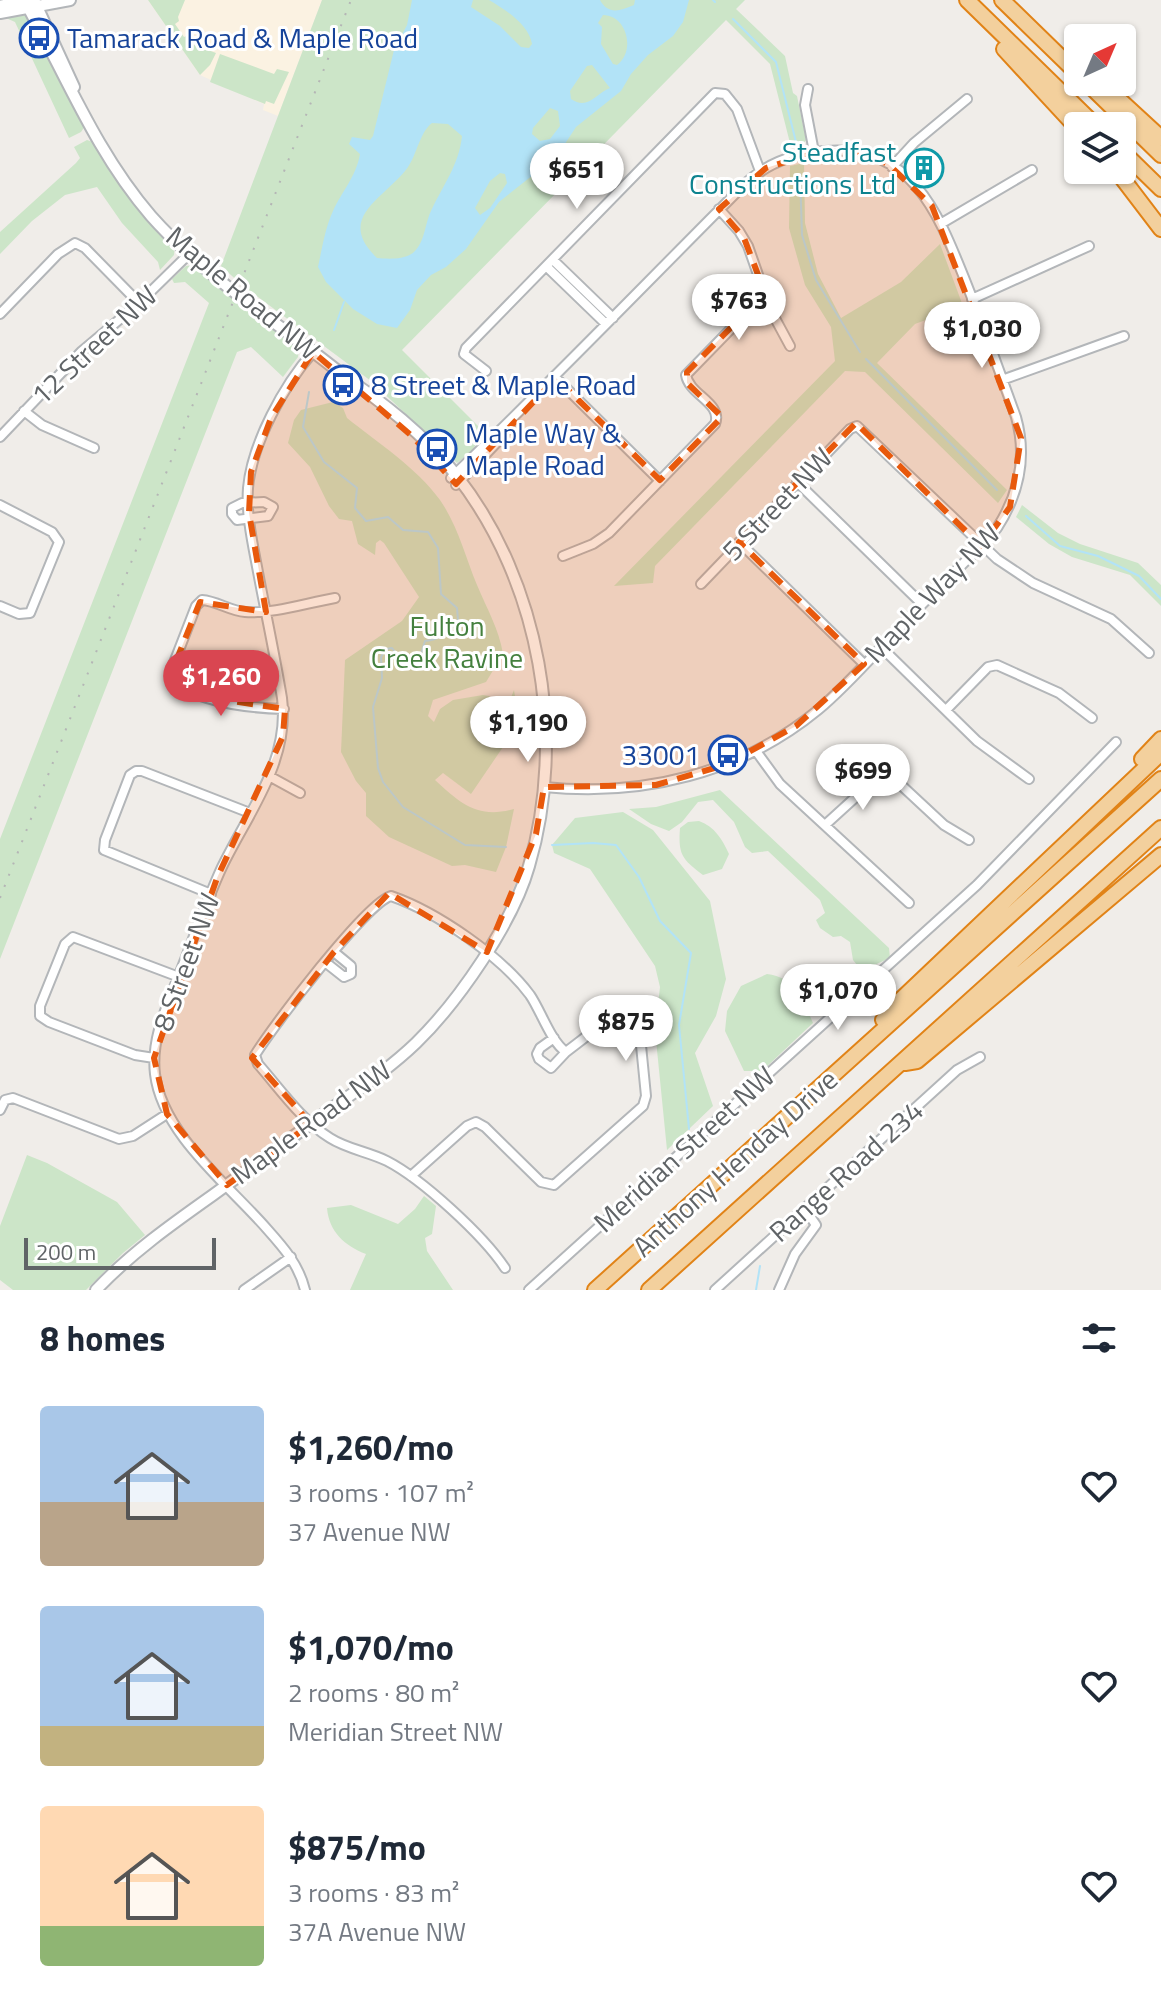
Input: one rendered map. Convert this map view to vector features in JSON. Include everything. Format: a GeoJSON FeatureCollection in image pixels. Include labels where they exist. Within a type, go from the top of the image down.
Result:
{"type":"FeatureCollection","features":[{"type":"Feature","properties":{"kind":"highway"},"geometry":{"type":"LineString","coordinates":[[957,0],[1064,114]]}},
{"type":"Feature","properties":{"kind":"highway"},"geometry":{"type":"LineString","coordinates":[[967,0],[1082,112]]}},
{"type":"Feature","properties":{"kind":"highway"},"geometry":{"type":"LineString","coordinates":[[1002,0],[1064,60]]}},
{"type":"Feature","properties":{"kind":"highway"},"geometry":{"type":"LineString","coordinates":[[1011,0],[1064,49]]}},
{"type":"Feature","properties":{"kind":"highway"},"geometry":{"type":"LineString","coordinates":[[1100,96],[1161,155]]}},
{"type":"Feature","properties":{"kind":"highway"},"geometry":{"type":"LineString","coordinates":[[1115,96],[1161,138]]}},
{"type":"Feature","properties":{"kind":"highway"},"geometry":{"type":"LineString","coordinates":[[1136,165],[1161,189]]}},
{"type":"Feature","properties":{"kind":"highway"},"geometry":{"type":"LineString","coordinates":[[1127,184],[1161,229]]}},
{"type":"Feature","properties":{"kind":"highway"},"geometry":{"type":"LineString","coordinates":[[1031,877],[1055,848],[1161,739]]}},
{"type":"Feature","properties":{"kind":"highway"},"geometry":{"type":"LineString","coordinates":[[861,1049],[894,1006],[1161,753]]}},
{"type":"Feature","properties":{"kind":"highway","name":"Anthony Henday Drive"},"geometry":{"type":"LineString","coordinates":[[595,1290],[1161,779]]}},
{"type":"Feature","properties":{"kind":"highway","name":"Anthony Henday Drive"},"geometry":{"type":"LineString","coordinates":[[649,1290],[1161,828]]}},
{"type":"Feature","properties":{"kind":"highway"},"geometry":{"type":"LineString","coordinates":[[900,1064],[917,1061],[1161,855]]}},
{"type":"Feature","properties":{"kind":"highway"},"geometry":{"type":"LineString","coordinates":[[1104,904],[1161,866]]}},
{"type":"Feature","properties":{"kind":"street"},"geometry":{"type":"LineString","coordinates":[[0,6],[70,0]]}},
{"type":"Feature","properties":{"kind":"street"},"geometry":{"type":"LineString","coordinates":[[0,13],[29,3]]}},
{"type":"Feature","properties":{"kind":"street","name":"Maple Road NW"},"geometry":{"type":"LineString","coordinates":[[29,3],[93,133],[150,215],[189,254],[339,373],[456,479],[498,544],[527,617],[538,663],[544,715],[544,787],[536,834],[499,929],[487,952],[455,997],[418,1040],[382,1073],[161,1232],[100,1289]]}},
{"type":"Feature","properties":{"kind":"street"},"geometry":{"type":"LineString","coordinates":[[808,89],[805,105],[814,152]]}},
{"type":"Feature","properties":{"kind":"street"},"geometry":{"type":"LineString","coordinates":[[486,371],[464,354],[471,343],[717,93],[725,94],[734,104],[760,171]]}},
{"type":"Feature","properties":{"kind":"street"},"geometry":{"type":"LineString","coordinates":[[892,167],[914,143],[967,99]]}},
{"type":"Feature","properties":{"kind":"street","name":"Maple Way NW"},"geometry":{"type":"LineString","coordinates":[[456,479],[509,429],[512,422],[610,321],[760,171],[783,159],[833,150],[860,152],[892,167],[922,192],[942,223],[1020,433],[1019,473],[1010,507],[981,546],[818,710],[756,751],[706,772],[656,785],[597,789],[544,787]]}},
{"type":"Feature","properties":{"kind":"street"},"geometry":{"type":"LineString","coordinates":[[942,223],[1032,170]]}},
{"type":"Feature","properties":{"kind":"street"},"geometry":{"type":"LineString","coordinates":[[719,209],[748,246],[772,314],[790,346]]}},
{"type":"Feature","properties":{"kind":"street"},"geometry":{"type":"LineString","coordinates":[[0,314],[64,249],[79,244],[139,303]]}},
{"type":"Feature","properties":{"kind":"street"},"geometry":{"type":"LineString","coordinates":[[972,299],[1089,246]]}},
{"type":"Feature","properties":{"kind":"street","name":"12 Street NW"},"geometry":{"type":"LineString","coordinates":[[0,437],[82,351],[139,303],[189,254]]}},
{"type":"Feature","properties":{"kind":"street"},"geometry":{"type":"LineString","coordinates":[[550,264],[610,321]]}},
{"type":"Feature","properties":{"kind":"street"},"geometry":{"type":"LineString","coordinates":[[563,556],[604,537],[714,426],[718,417],[714,409],[687,383],[687,372],[765,294]]}},
{"type":"Feature","properties":{"kind":"street"},"geometry":{"type":"LineString","coordinates":[[1002,380],[1124,336]]}},
{"type":"Feature","properties":{"kind":"street","name":"8 Street NW"},"geometry":{"type":"LineString","coordinates":[[305,1290],[301,1273],[291,1257],[178,1131],[167,1114],[157,1086],[154,1058],[159,1029],[211,894],[278,757],[283,736],[284,709],[248,503],[251,472],[276,405],[313,352]]}},
{"type":"Feature","properties":{"kind":"street"},"geometry":{"type":"LineString","coordinates":[[556,378],[660,481]]}},
{"type":"Feature","properties":{"kind":"street"},"geometry":{"type":"LineString","coordinates":[[24,411],[42,425],[94,448]]}},
{"type":"Feature","properties":{"kind":"street","name":"5 Street NW"},"geometry":{"type":"LineString","coordinates":[[701,584],[797,482],[855,426],[862,429],[981,546]]}},
{"type":"Feature","properties":{"kind":"street"},"geometry":{"type":"LineString","coordinates":[[797,482],[922,604]]}},
{"type":"Feature","properties":{"kind":"street"},"geometry":{"type":"LineString","coordinates":[[248,503],[268,502],[273,509],[268,516],[249,519]]}},
{"type":"Feature","properties":{"kind":"street","name":"8 Street NW"},"geometry":{"type":"LineString","coordinates":[[248,503],[237,504],[231,511],[237,520],[249,519]]}},
{"type":"Feature","properties":{"kind":"street"},"geometry":{"type":"LineString","coordinates":[[0,505],[57,535],[58,546],[33,609],[27,615],[0,606]]}},
{"type":"Feature","properties":{"kind":"street"},"geometry":{"type":"LineString","coordinates":[[739,542],[864,664]]}},
{"type":"Feature","properties":{"kind":"street"},"geometry":{"type":"LineString","coordinates":[[981,546],[1033,583],[1111,619],[1149,653]]}},
{"type":"Feature","properties":{"kind":"street"},"geometry":{"type":"LineString","coordinates":[[284,709],[220,701],[172,682],[170,673],[196,606],[202,600],[240,612],[266,611],[335,598]]}},
{"type":"Feature","properties":{"kind":"street"},"geometry":{"type":"LineString","coordinates":[[881,647],[986,748],[1029,779]]}},
{"type":"Feature","properties":{"kind":"street"},"geometry":{"type":"LineString","coordinates":[[946,710],[988,667],[994,665],[1050,689],[1092,718]]}},
{"type":"Feature","properties":{"kind":"street","name":"Meridian Street NW"},"geometry":{"type":"LineString","coordinates":[[529,1290],[977,885],[1116,742]]}},
{"type":"Feature","properties":{"kind":"street"},"geometry":{"type":"LineString","coordinates":[[756,751],[780,784],[909,903]]}},
{"type":"Feature","properties":{"kind":"street"},"geometry":{"type":"LineString","coordinates":[[211,894],[104,850],[128,779],[136,771],[144,771],[250,813]]}},
{"type":"Feature","properties":{"kind":"street"},"geometry":{"type":"LineString","coordinates":[[825,825],[887,772],[944,825],[969,840]]}},
{"type":"Feature","properties":{"kind":"street"},"geometry":{"type":"LineString","coordinates":[[269,776],[300,793]]}},
{"type":"Feature","properties":{"kind":"street"},"geometry":{"type":"LineString","coordinates":[[505,1268],[491,1249],[411,1176],[376,1156],[336,1142],[311,1124],[256,1060],[256,1052],[325,962],[389,896],[457,931],[487,952],[524,988],[566,1052]]}},
{"type":"Feature","properties":{"kind":"street"},"geometry":{"type":"LineString","coordinates":[[154,1058],[135,1055],[49,1022],[40,1016],[40,1006],[70,938],[79,938],[179,977]]}},
{"type":"Feature","properties":{"kind":"street"},"geometry":{"type":"LineString","coordinates":[[325,962],[344,977],[351,974],[351,966],[334,952]]}},
{"type":"Feature","properties":{"kind":"street"},"geometry":{"type":"LineString","coordinates":[[411,1176],[467,1126],[476,1122],[549,1186],[557,1183],[641,1108],[645,1101],[636,1019],[627,1016],[611,1021],[566,1052],[553,1068],[539,1059],[539,1049],[554,1038]]}},
{"type":"Feature","properties":{"kind":"street","name":"Range Road 234"},"geometry":{"type":"LineString","coordinates":[[715,1290],[957,1070],[980,1057]]}},
{"type":"Feature","properties":{"kind":"street"},"geometry":{"type":"LineString","coordinates":[[0,1110],[5,1100],[13,1098],[119,1139],[133,1136],[167,1114]]}},
{"type":"Feature","properties":{"kind":"street"},"geometry":{"type":"LineString","coordinates":[[779,1290],[795,1254],[816,1225],[805,1209]]}},
{"type":"Feature","properties":{"kind":"street"},"geometry":{"type":"LineString","coordinates":[[244,1290],[291,1257]]}},
{"type":"Feature","properties":{"kind":"highlighted area"},"geometry":{"type":"Polygon","coordinates":[[[820,151],[860,152],[888,164],[932,206],[1021,438],[1010,507],[981,546],[856,423],[739,542],[864,664],[796,726],[725,765],[656,785],[544,787],[536,834],[487,952],[389,893],[334,952],[252,1058],[311,1124],[227,1185],[167,1114],[154,1058],[217,878],[283,736],[285,709],[211,698],[170,676],[200,602],[266,612],[249,513],[251,472],[271,418],[313,352],[412,436],[456,484],[556,378],[660,480],[722,417],[687,383],[687,372],[765,293],[744,238],[719,209],[766,168],[820,151]]]}},
{"type":"Feature","properties":{"kind":"shaded area"},"geometry":{"type":"Polygon","coordinates":[[[148,0],[322,0],[278,116],[263,110],[264,104],[200,75],[148,0]]]}},
{"type":"Feature","properties":{"kind":"green space"},"geometry":{"type":"Polygon","coordinates":[[[148,0],[185,0],[179,21],[175,24],[184,37],[189,35],[189,43],[216,53],[200,75],[148,0]]]}},
{"type":"Feature","properties":{"kind":"green space"},"geometry":{"type":"Polygon","coordinates":[[[322,0],[745,0],[736,9],[785,56],[806,140],[791,147],[770,64],[726,20],[402,350],[484,432],[471,452],[457,463],[371,381],[221,266],[322,0]]]}},
{"type":"Feature","properties":{"kind":"green space"},"geometry":{"type":"Polygon","coordinates":[[[28,15],[85,126],[69,138],[15,22],[6,18],[28,15]]]}},
{"type":"Feature","properties":{"kind":"green space"},"geometry":{"type":"Polygon","coordinates":[[[220,54],[274,74],[277,69],[289,72],[274,104],[266,101],[265,104],[210,82],[220,54]]]}},
{"type":"Feature","properties":{"kind":"green space"},"geometry":{"type":"Polygon","coordinates":[[[87,140],[93,142],[112,171],[175,245],[174,255],[160,270],[158,262],[122,223],[97,187],[65,195],[32,221],[0,254],[0,232],[76,163],[80,158],[74,147],[87,140]]]}},
{"type":"Feature","properties":{"kind":"green space"},"geometry":{"type":"Polygon","coordinates":[[[804,163],[805,223],[818,274],[841,318],[901,282],[940,244],[963,306],[915,324],[877,363],[1007,490],[998,503],[865,372],[845,371],[655,566],[653,583],[614,586],[835,361],[831,327],[805,285],[789,228],[790,166],[804,163]]]}},
{"type":"Feature","properties":{"kind":"green space"},"geometry":{"type":"Polygon","coordinates":[[[196,265],[299,345],[298,357],[283,377],[251,347],[237,352],[0,959],[0,839],[209,303],[185,282],[174,283],[172,279],[186,266],[196,265]]]}},
{"type":"Feature","properties":{"kind":"green space","name":"Fulton Creek Ravine"},"geometry":{"type":"Polygon","coordinates":[[[333,402],[343,408],[347,418],[408,466],[440,500],[499,636],[503,654],[486,682],[433,700],[428,716],[434,722],[440,709],[453,700],[483,695],[489,696],[504,715],[514,690],[520,728],[515,745],[503,747],[471,794],[443,773],[435,780],[453,796],[480,811],[514,809],[506,847],[496,872],[465,865],[452,866],[389,837],[366,816],[366,793],[341,752],[345,660],[402,621],[419,597],[384,543],[380,540],[376,543],[375,555],[358,544],[352,521],[339,519],[329,506],[310,467],[288,443],[294,420],[301,410],[333,402]]]}},
{"type":"Feature","properties":{"kind":"green space"},"geometry":{"type":"Polygon","coordinates":[[[1022,505],[1058,533],[1080,544],[1138,563],[1161,585],[1161,606],[1130,575],[1072,557],[1049,544],[1016,517],[1022,505]]]}},
{"type":"Feature","properties":{"kind":"green space"},"geometry":{"type":"Polygon","coordinates":[[[720,790],[889,948],[890,958],[872,966],[857,965],[850,942],[841,936],[833,937],[820,928],[816,920],[825,913],[820,900],[768,851],[752,853],[745,847],[734,822],[713,800],[698,802],[682,822],[669,831],[651,824],[629,809],[656,807],[720,790]]]}},
{"type":"Feature","properties":{"kind":"green space"},"geometry":{"type":"Polygon","coordinates":[[[623,812],[653,830],[710,901],[726,979],[716,1016],[695,1053],[713,1106],[667,1150],[655,1030],[660,987],[655,966],[590,869],[554,853],[552,845],[575,818],[623,812]]]}},
{"type":"Feature","properties":{"kind":"green space"},"geometry":{"type":"Polygon","coordinates":[[[699,821],[717,834],[729,854],[722,869],[703,875],[686,860],[680,844],[680,828],[688,822],[699,821]]]}},
{"type":"Feature","properties":{"kind":"green space"},"geometry":{"type":"Polygon","coordinates":[[[767,974],[785,980],[797,991],[813,1023],[762,1071],[744,1071],[725,1031],[727,1011],[741,986],[767,974]]]}},
{"type":"Feature","properties":{"kind":"green space"},"geometry":{"type":"Polygon","coordinates":[[[27,1155],[117,1202],[145,1235],[86,1290],[13,1290],[0,1280],[0,1226],[27,1155]]]}},
{"type":"Feature","properties":{"kind":"green space"},"geometry":{"type":"Polygon","coordinates":[[[424,1196],[436,1206],[432,1234],[425,1238],[427,1251],[453,1290],[350,1290],[366,1254],[339,1237],[328,1217],[327,1208],[351,1205],[398,1224],[424,1196]]]}},
{"type":"Feature","properties":{"kind":"water"},"geometry":{"type":"Polygon","coordinates":[[[412,0],[473,0],[471,7],[500,26],[521,47],[529,48],[532,44],[530,37],[522,24],[489,0],[600,0],[607,8],[615,10],[634,5],[635,0],[689,0],[683,22],[673,36],[648,55],[621,91],[576,127],[557,156],[499,202],[466,249],[446,267],[431,275],[417,290],[410,310],[397,328],[377,324],[353,309],[326,282],[318,267],[330,218],[358,162],[360,154],[349,144],[352,137],[370,140],[373,136],[394,50],[407,25],[412,0]],[[603,15],[598,23],[602,27],[601,44],[613,64],[617,65],[626,51],[623,27],[618,21],[603,15]],[[592,65],[587,66],[570,91],[571,99],[577,102],[587,102],[610,88],[592,65]],[[550,108],[533,128],[532,134],[540,141],[550,139],[560,126],[558,111],[550,108]],[[432,123],[424,132],[408,167],[362,219],[361,231],[365,244],[377,258],[401,258],[418,248],[431,211],[458,156],[462,136],[448,124],[432,123]],[[500,173],[490,181],[475,208],[480,215],[490,208],[507,183],[505,174],[500,173]]]}},
{"type":"Feature","properties":{"kind":"waterway"},"geometry":{"type":"LineString","coordinates":[[733,19],[776,62],[796,142]]}},
{"type":"Feature","properties":{"kind":"waterway"},"geometry":{"type":"LineString","coordinates":[[800,174],[802,235],[816,280],[860,352]]}},
{"type":"Feature","properties":{"kind":"waterway"},"geometry":{"type":"LineString","coordinates":[[334,330],[344,302]]}},
{"type":"Feature","properties":{"kind":"waterway"},"geometry":{"type":"LineString","coordinates":[[866,359],[997,490]]}},
{"type":"Feature","properties":{"kind":"waterway"},"geometry":{"type":"LineString","coordinates":[[309,392],[303,427],[324,462],[357,488],[355,508],[366,521],[388,517],[403,530],[428,532],[438,548],[441,594],[457,608],[458,620],[444,635],[425,641],[420,657],[403,662],[392,648],[386,649],[381,657],[382,678],[373,707],[378,768],[383,782],[403,807],[465,845],[506,847]]}},
{"type":"Feature","properties":{"kind":"waterway"},"geometry":{"type":"LineString","coordinates":[[1026,516],[1060,546],[1098,556],[1139,576],[1161,599]]}},
{"type":"Feature","properties":{"kind":"waterway"},"geometry":{"type":"LineString","coordinates":[[552,845],[616,845],[639,877],[660,921],[691,953],[679,1025],[689,1129]]}},
{"type":"Feature","properties":{"kind":"waterway"},"geometry":{"type":"LineString","coordinates":[[756,1290],[760,1266]]}},
{"type":"Feature","properties":{"kind":"railway"},"geometry":{"type":"LineString","coordinates":[[0,898],[351,0]]}},
{"type":"Feature","properties":{"kind":"place","name":"Tamarack Road & Maple Road"},"geometry":{"type":"Point","coordinates":[39,38]}},
{"type":"Feature","properties":{"kind":"place","name":"Steadfast Constructions Ltd"},"geometry":{"type":"Point","coordinates":[924,168]}},
{"type":"Feature","properties":{"kind":"place","name":"8 Street & Maple Road"},"geometry":{"type":"Point","coordinates":[343,385]}},
{"type":"Feature","properties":{"kind":"place","name":"Maple Way & Maple Road"},"geometry":{"type":"Point","coordinates":[437,449]}},
{"type":"Feature","properties":{"kind":"place","name":"33001"},"geometry":{"type":"Point","coordinates":[728,755]}}]}
